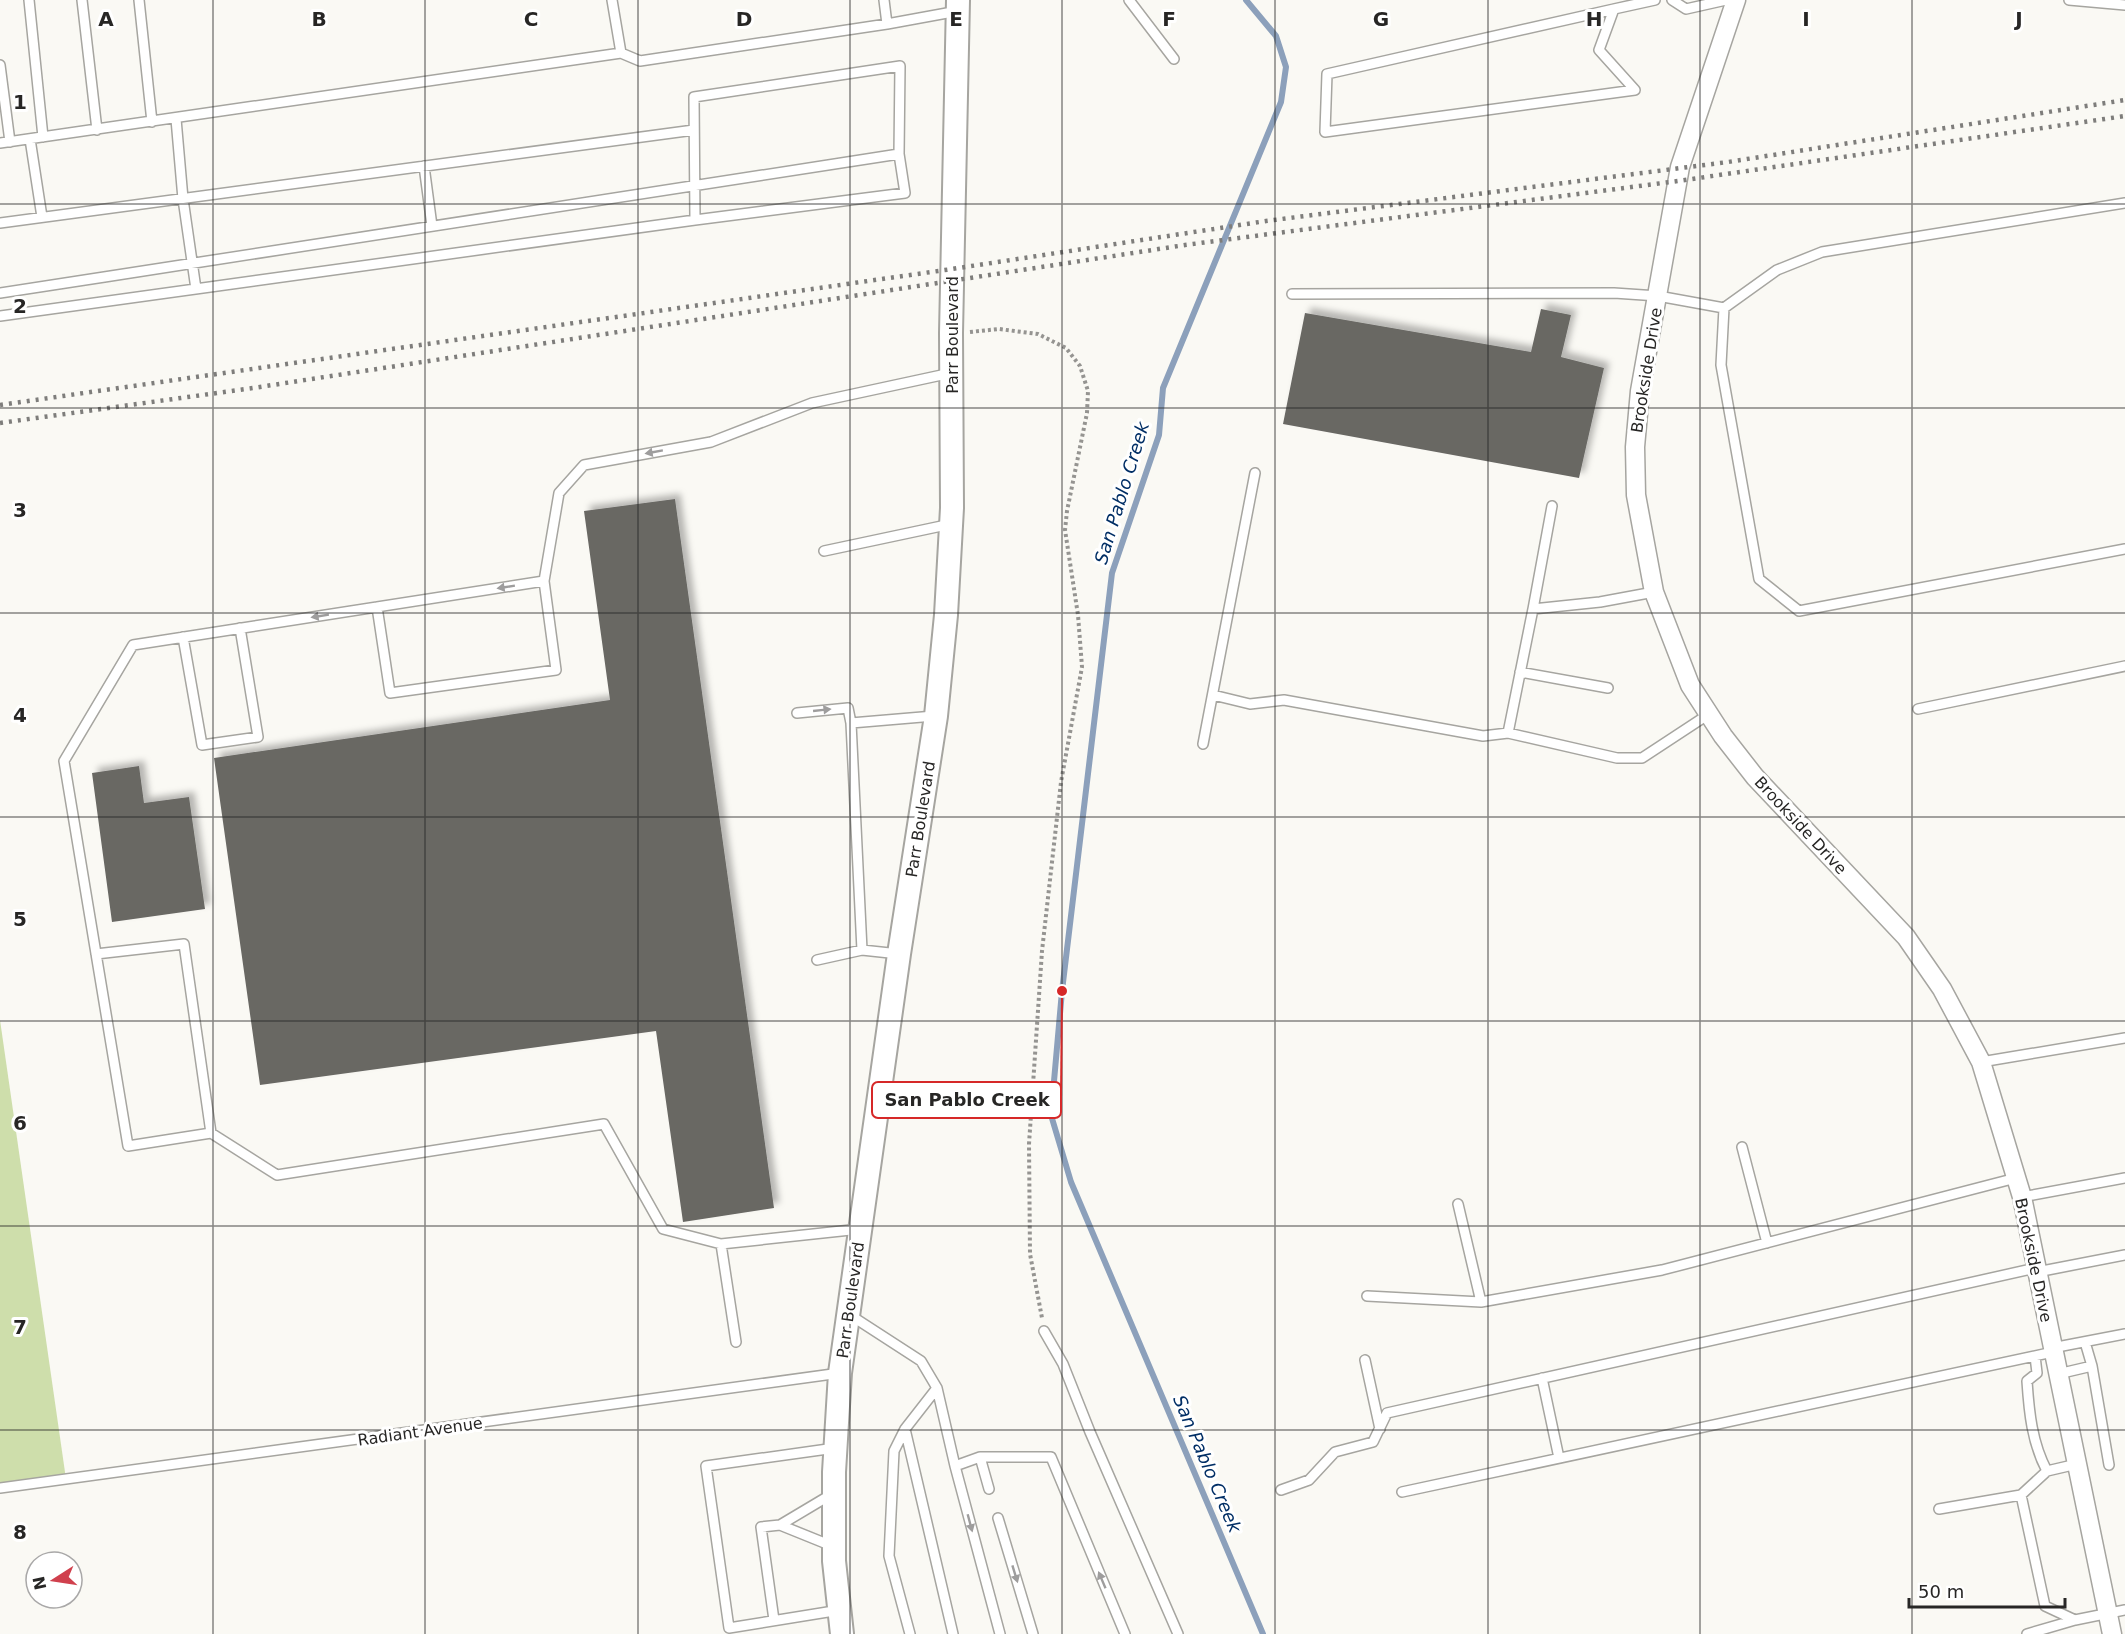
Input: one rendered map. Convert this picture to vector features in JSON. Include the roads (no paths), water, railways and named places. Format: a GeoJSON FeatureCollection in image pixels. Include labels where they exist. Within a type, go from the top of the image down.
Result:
{"type":"FeatureCollection","features":[{"type":"Feature","properties":{"kind":"street","name":"Brookside Drive"},"geometry":{"type":"LineString","coordinates":[[1736,0],[1680,167],[1640,391],[1635,447],[1635,495],[1654,592],[1690,685],[1723,736],[1755,777],[1906,937],[1942,989],[1982,1062],[2022,1197],[2077,1464],[2116,1612],[2112,1634]]}},
{"type":"Feature","properties":{"kind":"street","name":"Parr Boulevard"},"geometry":{"type":"LineString","coordinates":[[842,1634],[834,1547],[834,1493],[840,1373],[899,954],[936,716],[946,615],[951,524],[951,333],[958,6]]}},
{"type":"Feature","properties":{"kind":"lane"},"geometry":{"type":"LineString","coordinates":[[28,0],[44,137]]}},
{"type":"Feature","properties":{"kind":"lane"},"geometry":{"type":"LineString","coordinates":[[82,0],[97,129]]}},
{"type":"Feature","properties":{"kind":"lane"},"geometry":{"type":"LineString","coordinates":[[140,0],[152,122]]}},
{"type":"Feature","properties":{"kind":"lane"},"geometry":{"type":"LineString","coordinates":[[612,0],[621,53]]}},
{"type":"Feature","properties":{"kind":"lane"},"geometry":{"type":"LineString","coordinates":[[884,0],[887,24]]}},
{"type":"Feature","properties":{"kind":"lane"},"geometry":{"type":"LineString","coordinates":[[1129,0],[1174,60]]}},
{"type":"Feature","properties":{"kind":"lane"},"geometry":{"type":"LineString","coordinates":[[1614,9],[1599,50],[1635,90],[1325,132],[1327,74],[1614,9],[1655,0]]}},
{"type":"Feature","properties":{"kind":"lane"},"geometry":{"type":"LineString","coordinates":[[1672,0],[1686,9],[1726,0]]}},
{"type":"Feature","properties":{"kind":"lane"},"geometry":{"type":"LineString","coordinates":[[2068,0],[2125,5]]}},
{"type":"Feature","properties":{"kind":"lane"},"geometry":{"type":"LineString","coordinates":[[0,65],[5,143],[621,53],[640,61],[887,24],[958,6]]}},
{"type":"Feature","properties":{"kind":"lane"},"geometry":{"type":"LineString","coordinates":[[0,316],[905,193],[899,154],[900,66],[694,97],[695,220]]}},
{"type":"Feature","properties":{"kind":"lane"},"geometry":{"type":"LineString","coordinates":[[176,119],[183,199],[196,289]]}},
{"type":"Feature","properties":{"kind":"lane"},"geometry":{"type":"LineString","coordinates":[[0,211],[1,223],[694,130]]}},
{"type":"Feature","properties":{"kind":"lane"},"geometry":{"type":"LineString","coordinates":[[30,139],[42,217]]}},
{"type":"Feature","properties":{"kind":"lane"},"geometry":{"type":"LineString","coordinates":[[0,293],[899,154]]}},
{"type":"Feature","properties":{"kind":"lane"},"geometry":{"type":"LineString","coordinates":[[424,166],[432,226]]}},
{"type":"Feature","properties":{"kind":"lane"},"geometry":{"type":"LineString","coordinates":[[1292,294],[1614,294],[1658,296],[1724,308],[1777,270],[1822,252],[2125,203]]}},
{"type":"Feature","properties":{"kind":"lane"},"geometry":{"type":"LineString","coordinates":[[1724,308],[1721,365],[1760,579],[1799,611],[2125,549]]}},
{"type":"Feature","properties":{"kind":"lane"},"geometry":{"type":"LineString","coordinates":[[377,607],[390,693],[556,669],[544,581],[559,493],[584,465],[711,442],[812,403],[951,373]]}},
{"type":"Feature","properties":{"kind":"lane"},"geometry":{"type":"LineString","coordinates":[[1203,744],[1255,473]]}},
{"type":"Feature","properties":{"kind":"lane"},"geometry":{"type":"LineString","coordinates":[[1508,733],[1552,506]]}},
{"type":"Feature","properties":{"kind":"lane"},"geometry":{"type":"LineString","coordinates":[[824,551],[951,524]]}},
{"type":"Feature","properties":{"kind":"lane"},"geometry":{"type":"LineString","coordinates":[[544,581],[133,645],[64,761],[128,1146],[211,1133],[278,1175],[604,1124],[663,1229],[721,1244],[860,1229]]}},
{"type":"Feature","properties":{"kind":"lane"},"geometry":{"type":"LineString","coordinates":[[1533,609],[1600,602],[1654,592]]}},
{"type":"Feature","properties":{"kind":"lane"},"geometry":{"type":"LineString","coordinates":[[183,637],[202,745],[258,737],[240,628]]}},
{"type":"Feature","properties":{"kind":"lane"},"geometry":{"type":"LineString","coordinates":[[1918,709],[2125,666]]}},
{"type":"Feature","properties":{"kind":"lane"},"geometry":{"type":"LineString","coordinates":[[1520,672],[1608,688]]}},
{"type":"Feature","properties":{"kind":"lane"},"geometry":{"type":"LineString","coordinates":[[1213,695],[1250,704],[1284,700],[1483,736],[1508,733],[1617,758],[1642,758],[1709,714]]}},
{"type":"Feature","properties":{"kind":"lane"},"geometry":{"type":"LineString","coordinates":[[797,713],[848,708],[851,723],[862,950]]}},
{"type":"Feature","properties":{"kind":"lane"},"geometry":{"type":"LineString","coordinates":[[851,723],[936,716]]}},
{"type":"Feature","properties":{"kind":"lane"},"geometry":{"type":"LineString","coordinates":[[96,954],[184,944],[211,1133]]}},
{"type":"Feature","properties":{"kind":"lane"},"geometry":{"type":"LineString","coordinates":[[817,960],[862,950],[899,954]]}},
{"type":"Feature","properties":{"kind":"lane"},"geometry":{"type":"LineString","coordinates":[[1982,1062],[2125,1038]]}},
{"type":"Feature","properties":{"kind":"lane"},"geometry":{"type":"LineString","coordinates":[[1742,1147],[1767,1243]]}},
{"type":"Feature","properties":{"kind":"lane"},"geometry":{"type":"LineString","coordinates":[[1367,1296],[1481,1302],[1662,1270],[2016,1178]]}},
{"type":"Feature","properties":{"kind":"lane"},"geometry":{"type":"LineString","coordinates":[[2022,1197],[2125,1178]]}},
{"type":"Feature","properties":{"kind":"lane"},"geometry":{"type":"LineString","coordinates":[[1458,1204],[1481,1302]]}},
{"type":"Feature","properties":{"kind":"lane"},"geometry":{"type":"LineString","coordinates":[[721,1244],[736,1342]]}},
{"type":"Feature","properties":{"kind":"lane"},"geometry":{"type":"LineString","coordinates":[[1281,1490],[1309,1480],[1335,1452],[1373,1442],[1387,1413],[2036,1270],[2125,1255]]}},
{"type":"Feature","properties":{"kind":"lane"},"geometry":{"type":"LineString","coordinates":[[848,1314],[921,1362],[937,1388],[955,1466],[1000,1634]]}},
{"type":"Feature","properties":{"kind":"lane"},"geometry":{"type":"LineString","coordinates":[[1044,1331],[1063,1364],[1090,1432],[1178,1634]]}},
{"type":"Feature","properties":{"kind":"lane"},"geometry":{"type":"LineString","coordinates":[[1402,1492],[2035,1356],[2125,1334]]}},
{"type":"Feature","properties":{"kind":"lane"},"geometry":{"type":"LineString","coordinates":[[2085,1342],[2092,1366],[2109,1465]]}},
{"type":"Feature","properties":{"kind":"lane"},"geometry":{"type":"LineString","coordinates":[[2035,1356],[2037,1373],[2027,1381],[2029,1410],[2038,1453],[2047,1471]]}},
{"type":"Feature","properties":{"kind":"lane"},"geometry":{"type":"LineString","coordinates":[[1365,1360],[1380,1429]]}},
{"type":"Feature","properties":{"kind":"lane"},"geometry":{"type":"LineString","coordinates":[[2058,1374],[2092,1366]]}},
{"type":"Feature","properties":{"kind":"lane","name":"Radiant Avenue"},"geometry":{"type":"LineString","coordinates":[[0,1488],[840,1373]]}},
{"type":"Feature","properties":{"kind":"lane"},"geometry":{"type":"LineString","coordinates":[[1542,1378],[1559,1458]]}},
{"type":"Feature","properties":{"kind":"lane"},"geometry":{"type":"LineString","coordinates":[[910,1634],[889,1556],[894,1451],[905,1429],[937,1388]]}},
{"type":"Feature","properties":{"kind":"lane"},"geometry":{"type":"LineString","coordinates":[[905,1429],[953,1634]]}},
{"type":"Feature","properties":{"kind":"lane"},"geometry":{"type":"LineString","coordinates":[[836,1447],[706,1466],[729,1628],[840,1610]]}},
{"type":"Feature","properties":{"kind":"lane"},"geometry":{"type":"LineString","coordinates":[[955,1466],[980,1457],[1051,1457],[1125,1634]]}},
{"type":"Feature","properties":{"kind":"lane"},"geometry":{"type":"LineString","coordinates":[[980,1457],[989,1489]]}},
{"type":"Feature","properties":{"kind":"lane"},"geometry":{"type":"LineString","coordinates":[[1939,1509],[2021,1495],[2047,1471],[2077,1464]]}},
{"type":"Feature","properties":{"kind":"lane"},"geometry":{"type":"LineString","coordinates":[[774,1620],[761,1527],[780,1525],[834,1493]]}},
{"type":"Feature","properties":{"kind":"lane"},"geometry":{"type":"LineString","coordinates":[[2021,1495],[2045,1606],[2075,1620]]}},
{"type":"Feature","properties":{"kind":"lane"},"geometry":{"type":"LineString","coordinates":[[998,1518],[1033,1634]]}},
{"type":"Feature","properties":{"kind":"lane"},"geometry":{"type":"LineString","coordinates":[[780,1525],[834,1547]]}},
{"type":"Feature","properties":{"kind":"lane"},"geometry":{"type":"LineString","coordinates":[[2027,1634],[2075,1620],[2116,1612]]}},
{"type":"Feature","properties":{"kind":"waterway","name":"San Pablo Creek"},"geometry":{"type":"LineString","coordinates":[[1246,0],[1276,36],[1286,67],[1281,102],[1163,388],[1159,435],[1112,573],[1062,991],[1051,1115],[1071,1182],[1263,1634]]}},
{"type":"Feature","properties":{"kind":"railway"},"geometry":{"type":"LineString","coordinates":[[0,405],[952,269],[1266,221],[1728,162],[2125,100]]}},
{"type":"Feature","properties":{"kind":"railway"},"geometry":{"type":"LineString","coordinates":[[0,423],[253,388],[1185,245],[1678,181],[2125,116]]}},
{"type":"Feature","properties":{"kind":"place","name":"San Pablo Creek"},"geometry":{"type":"Point","coordinates":[1062,991]}}]}
